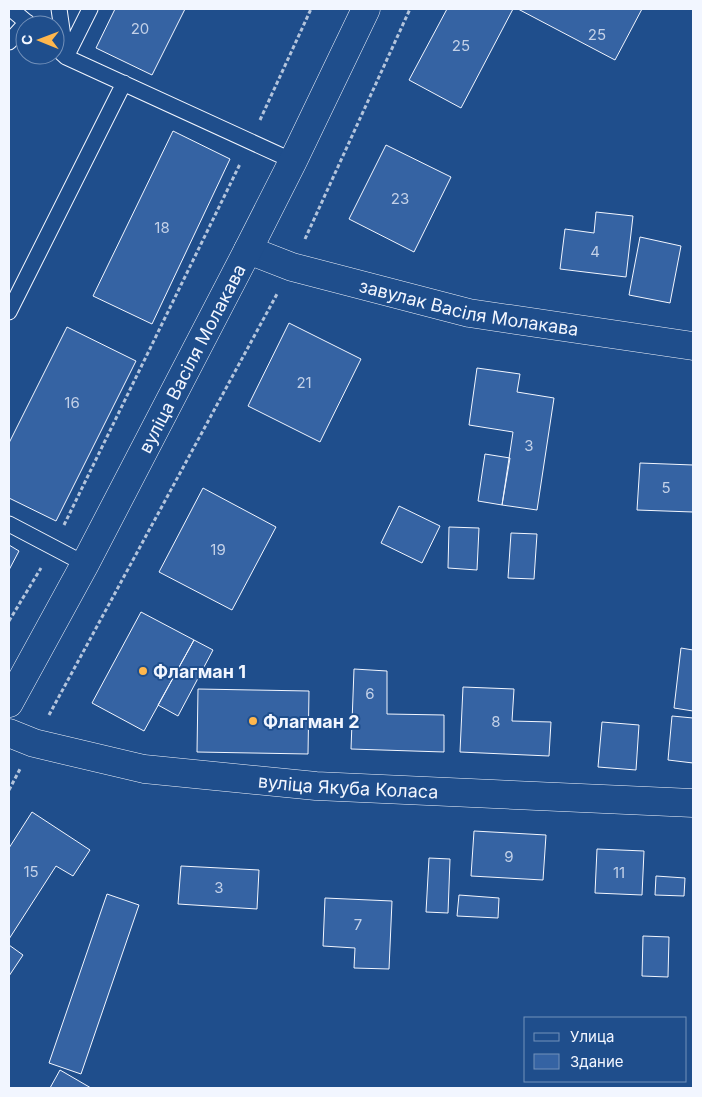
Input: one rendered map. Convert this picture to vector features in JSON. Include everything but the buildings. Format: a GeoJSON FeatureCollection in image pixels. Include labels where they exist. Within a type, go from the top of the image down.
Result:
{"type":"FeatureCollection","features":[{"type":"Feature","properties":{"kind":"street","name":"вуліца Васіля Молакава"},"geometry":{"type":"LineString","coordinates":[[9,703],[85,564],[248,250],[366,9]]}},
{"type":"Feature","properties":{"kind":"street","name":"завулак Васіля Молакава"},"geometry":{"type":"LineString","coordinates":[[248,250],[292,267],[469,313],[693,346]]}},
{"type":"Feature","properties":{"kind":"street","name":"вуліца Якуба Коласа"},"geometry":{"type":"LineString","coordinates":[[9,733],[34,743],[144,769],[316,786],[693,803]]}},
{"type":"Feature","properties":{"kind":"lane"},"geometry":{"type":"LineString","coordinates":[[65,46],[90,9]]}},
{"type":"Feature","properties":{"kind":"lane"},"geometry":{"type":"LineString","coordinates":[[65,54],[293,161]]}},
{"type":"Feature","properties":{"kind":"lane"},"geometry":{"type":"LineString","coordinates":[[9,312],[124,83]]}},
{"type":"Feature","properties":{"kind":"lane"},"geometry":{"type":"LineString","coordinates":[[9,524],[85,564]]}},
{"type":"Feature","properties":{"kind":"path"},"geometry":{"type":"LineString","coordinates":[[9,622],[53,547],[251,141],[311,9]]}},
{"type":"Feature","properties":{"kind":"path"},"geometry":{"type":"LineString","coordinates":[[9,790],[292,267],[410,9]]}},
{"type":"Feature","properties":{"kind":"place","name":"Флагман 1"},"geometry":{"type":"Point","coordinates":[143,671]}},
{"type":"Feature","properties":{"kind":"place","name":"Флагман 2"},"geometry":{"type":"Point","coordinates":[253,721]}}]}
